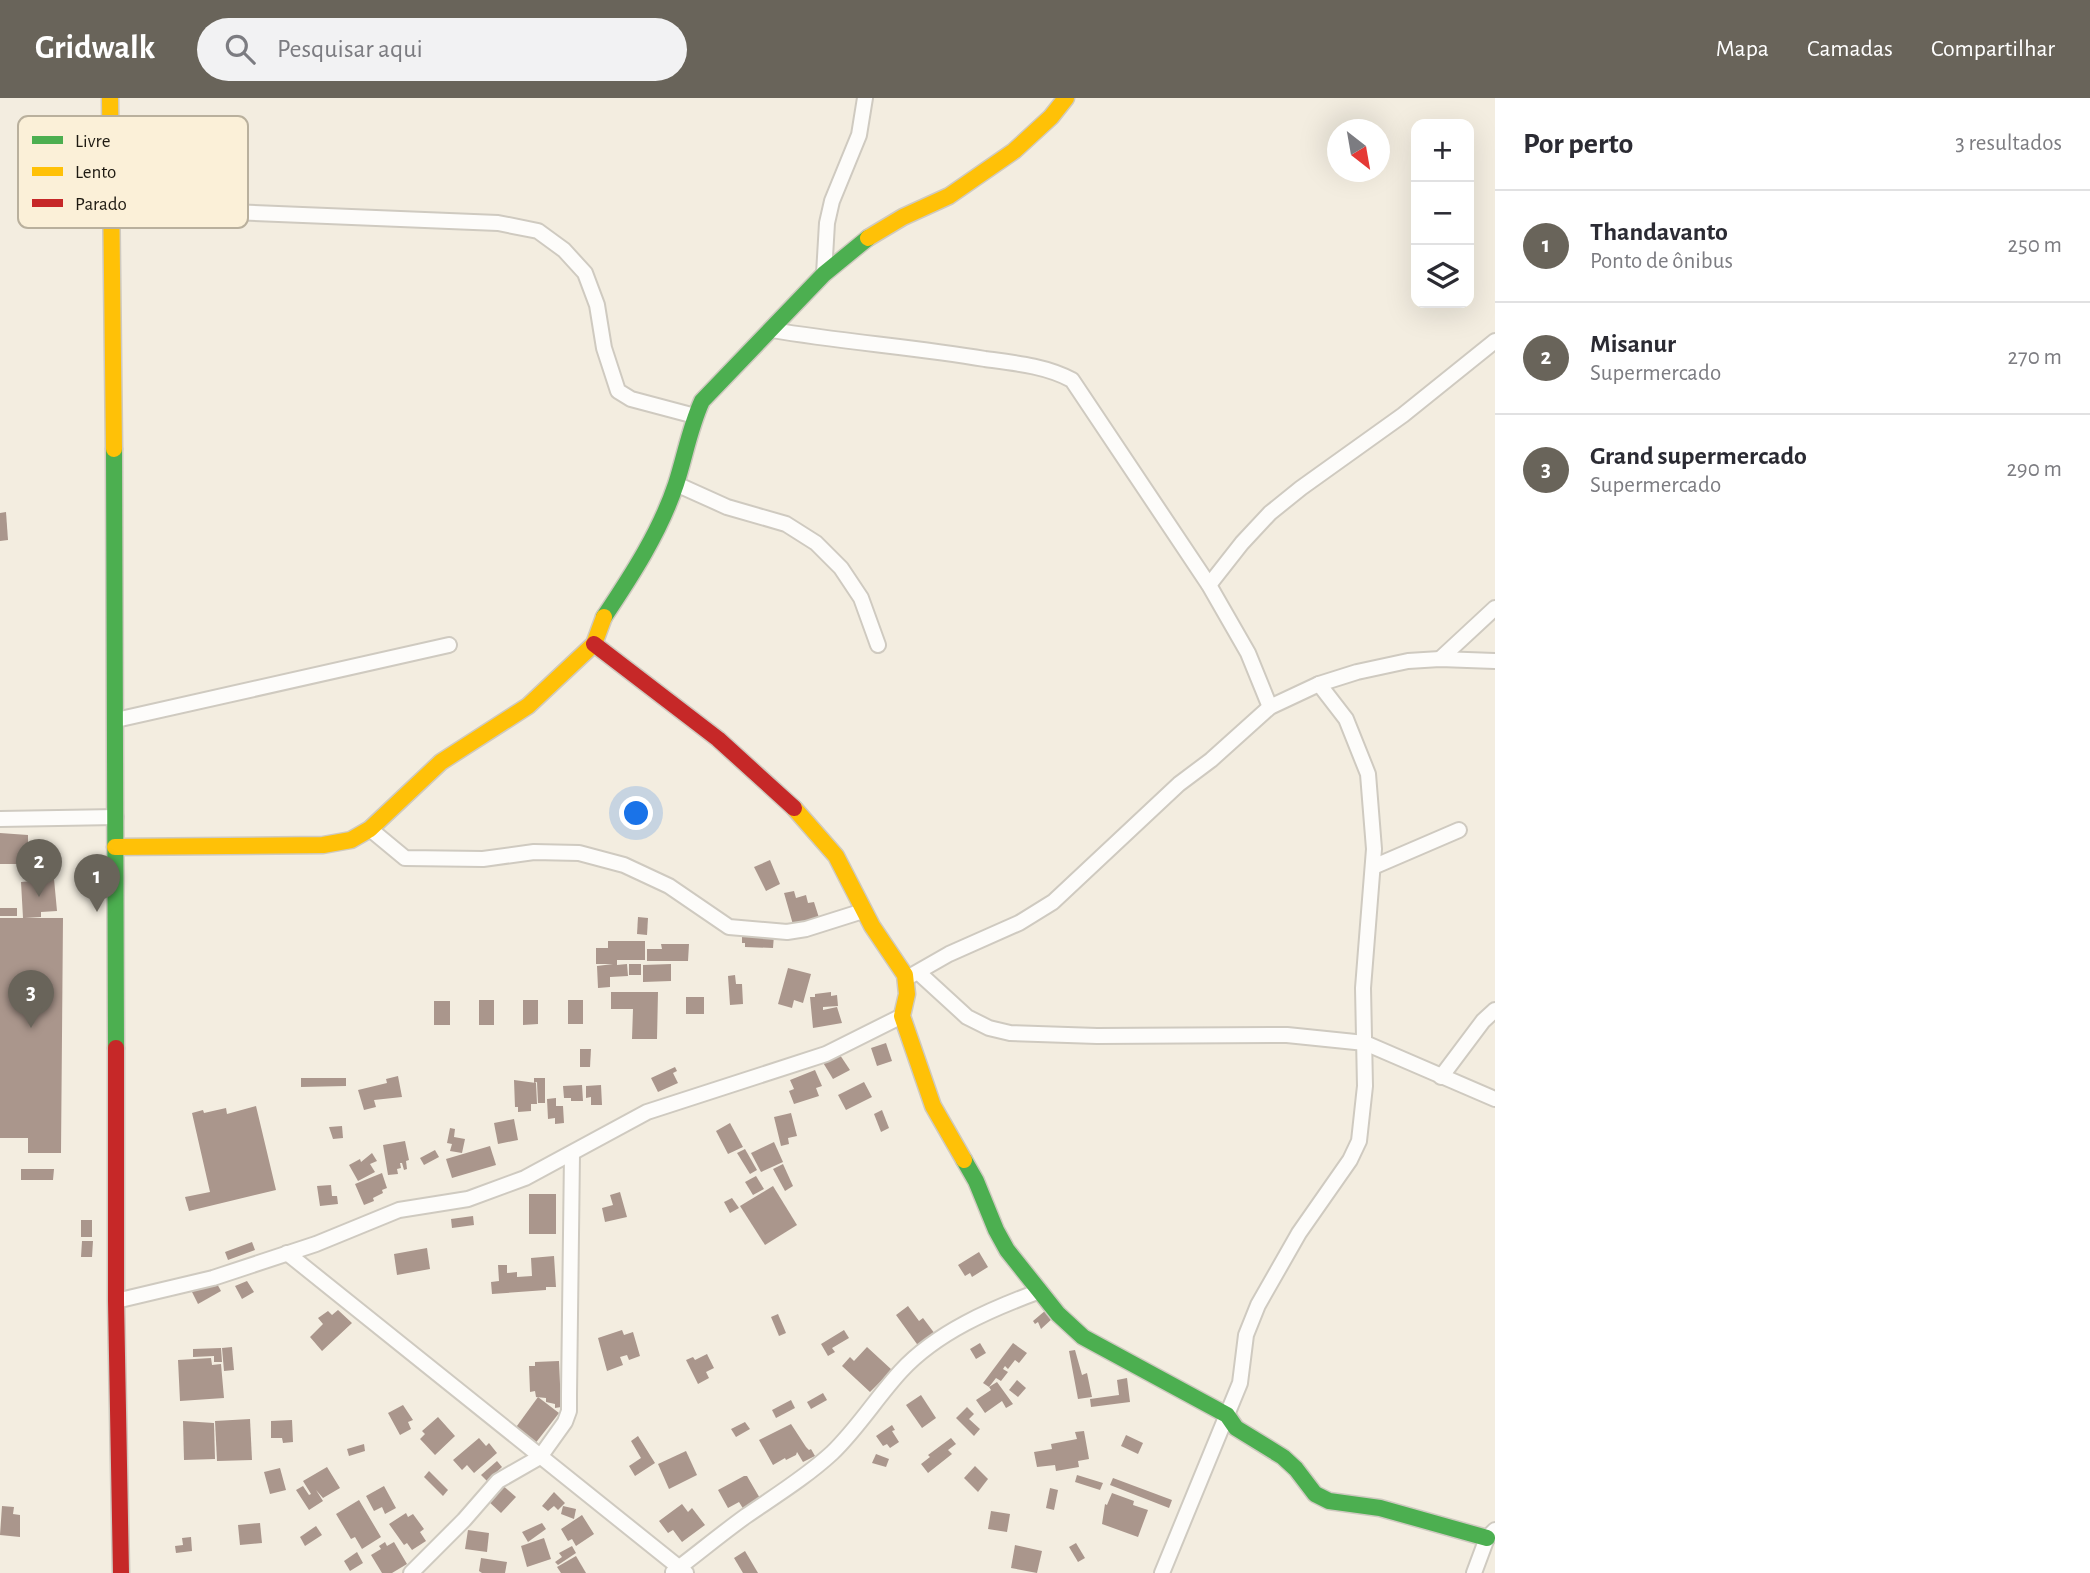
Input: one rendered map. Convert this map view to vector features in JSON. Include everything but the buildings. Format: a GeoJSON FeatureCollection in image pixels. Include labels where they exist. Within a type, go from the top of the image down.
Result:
{"type":"FeatureCollection","features":[{"type":"Feature","properties":{"kind":"street"},"geometry":{"type":"LineString","coordinates":[[110,98],[110,116]]}},
{"type":"Feature","properties":{"kind":"street"},"geometry":{"type":"LineString","coordinates":[[824,274],[827,223],[832,201],[859,135],[865,98]]}},
{"type":"Feature","properties":{"kind":"street"},"geometry":{"type":"LineString","coordinates":[[115,847],[323,845],[351,840],[370,829],[441,762],[528,706],[594,644],[600,624],[659,526],[676,484],[695,416],[702,401],[824,274],[859,244],[903,217],[949,196],[1014,151],[1051,117],[1066,98]]}},
{"type":"Feature","properties":{"kind":"street"},"geometry":{"type":"LineString","coordinates":[[248,213],[498,223],[538,231],[564,250],[585,273],[597,305],[604,348],[618,391],[631,399],[695,416]]}},
{"type":"Feature","properties":{"kind":"street"},"geometry":{"type":"LineString","coordinates":[[111,228],[116,720],[116,1301],[121,1573]]}},
{"type":"Feature","properties":{"kind":"street"},"geometry":{"type":"LineString","coordinates":[[772,330],[841,342],[944,352],[1036,367],[1059,373],[1072,380],[1209,585],[1248,653],[1270,707]]}},
{"type":"Feature","properties":{"kind":"street"},"geometry":{"type":"LineString","coordinates":[[1209,585],[1270,513],[1403,415],[1495,341]]}},
{"type":"Feature","properties":{"kind":"street"},"geometry":{"type":"LineString","coordinates":[[676,484],[727,507],[786,524],[816,543],[841,568],[860,598],[878,645]]}},
{"type":"Feature","properties":{"kind":"street"},"geometry":{"type":"LineString","coordinates":[[1440,659],[1495,608]]}},
{"type":"Feature","properties":{"kind":"street"},"geometry":{"type":"LineString","coordinates":[[594,644],[762,777],[829,847],[844,868],[863,911],[883,943],[913,975],[967,1017],[989,1028],[1010,1033],[1097,1036],[1287,1035],[1365,1043],[1495,1099]]}},
{"type":"Feature","properties":{"kind":"street"},"geometry":{"type":"LineString","coordinates":[[116,720],[449,645]]}},
{"type":"Feature","properties":{"kind":"street"},"geometry":{"type":"LineString","coordinates":[[1474,1573],[1491,1534],[1380,1508],[1329,1501],[1315,1494],[1283,1457],[1251,1440],[1236,1428],[1227,1415],[1083,1337],[1069,1326],[1007,1250],[996,1230],[976,1181],[933,1106],[901,1016],[913,975],[949,954],[1019,923],[1053,902],[1179,784],[1211,760],[1270,707],[1319,684],[1357,672],[1408,661],[1495,661]]}},
{"type":"Feature","properties":{"kind":"street"},"geometry":{"type":"LineString","coordinates":[[1161,1573],[1240,1383],[1246,1335],[1258,1305],[1299,1233],[1350,1160],[1359,1141],[1365,1086],[1363,988],[1374,849],[1368,774],[1346,719],[1319,684]]}},
{"type":"Feature","properties":{"kind":"street"},"geometry":{"type":"LineString","coordinates":[[0,819],[116,817]]}},
{"type":"Feature","properties":{"kind":"street"},"geometry":{"type":"LineString","coordinates":[[370,829],[405,858],[483,859],[534,852],[579,853],[624,864],[669,886],[729,927],[787,932],[806,929],[863,911]]}},
{"type":"Feature","properties":{"kind":"street"},"geometry":{"type":"LineString","coordinates":[[1373,867],[1459,830]]}},
{"type":"Feature","properties":{"kind":"street"},"geometry":{"type":"LineString","coordinates":[[1441,1077],[1483,1021],[1495,1010]]}},
{"type":"Feature","properties":{"kind":"street"},"geometry":{"type":"LineString","coordinates":[[116,1301],[213,1278],[399,1210],[468,1199],[525,1178],[647,1112],[826,1054],[901,1016]]}},
{"type":"Feature","properties":{"kind":"street"},"geometry":{"type":"LineString","coordinates":[[411,1573],[498,1481],[540,1457],[565,1422],[569,1411],[572,1154]]}},
{"type":"Feature","properties":{"kind":"street"},"geometry":{"type":"LineString","coordinates":[[287,1253],[679,1571],[743,1518],[834,1451],[902,1370],[922,1352],[1004,1304],[1040,1291]]}},
{"type":"Feature","properties":{"kind":"traffic: fast"},"geometry":{"type":"LineString","coordinates":[[604,617],[635,569],[662,519],[702,401],[824,274],[868,238]]}},
{"type":"Feature","properties":{"kind":"traffic: fast"},"geometry":{"type":"LineString","coordinates":[[114,449],[116,1048]]}},
{"type":"Feature","properties":{"kind":"traffic: fast"},"geometry":{"type":"LineString","coordinates":[[964,1160],[1007,1250],[1058,1314],[1083,1337],[1227,1415],[1236,1428],[1283,1457],[1315,1494],[1329,1501],[1380,1508],[1487,1538]]}},
{"type":"Feature","properties":{"kind":"traffic: slow"},"geometry":{"type":"LineString","coordinates":[[110,98],[110,116]]}},
{"type":"Feature","properties":{"kind":"traffic: slow"},"geometry":{"type":"LineString","coordinates":[[868,238],[903,217],[949,196],[1014,151],[1051,117],[1066,98]]}},
{"type":"Feature","properties":{"kind":"traffic: slow"},"geometry":{"type":"LineString","coordinates":[[111,228],[114,449]]}},
{"type":"Feature","properties":{"kind":"traffic: slow"},"geometry":{"type":"LineString","coordinates":[[115,847],[323,845],[351,840],[370,829],[441,762],[528,706],[594,644],[604,617]]}},
{"type":"Feature","properties":{"kind":"traffic: slow"},"geometry":{"type":"LineString","coordinates":[[794,808],[836,856],[872,926],[905,975],[907,994],[902,1016],[933,1106],[964,1160]]}},
{"type":"Feature","properties":{"kind":"traffic: jam"},"geometry":{"type":"LineString","coordinates":[[594,644],[718,739],[794,808]]}},
{"type":"Feature","properties":{"kind":"traffic: jam"},"geometry":{"type":"LineString","coordinates":[[116,1048],[116,1301],[121,1573]]}},
{"type":"Feature","properties":{"kind":"place","name":"Misanur"},"geometry":{"type":"Point","coordinates":[39,897]}},
{"type":"Feature","properties":{"kind":"place","name":"Thandavanto"},"geometry":{"type":"Point","coordinates":[97,912]}},
{"type":"Feature","properties":{"kind":"place","name":"Grand supermercado"},"geometry":{"type":"Point","coordinates":[31,1028]}}]}
